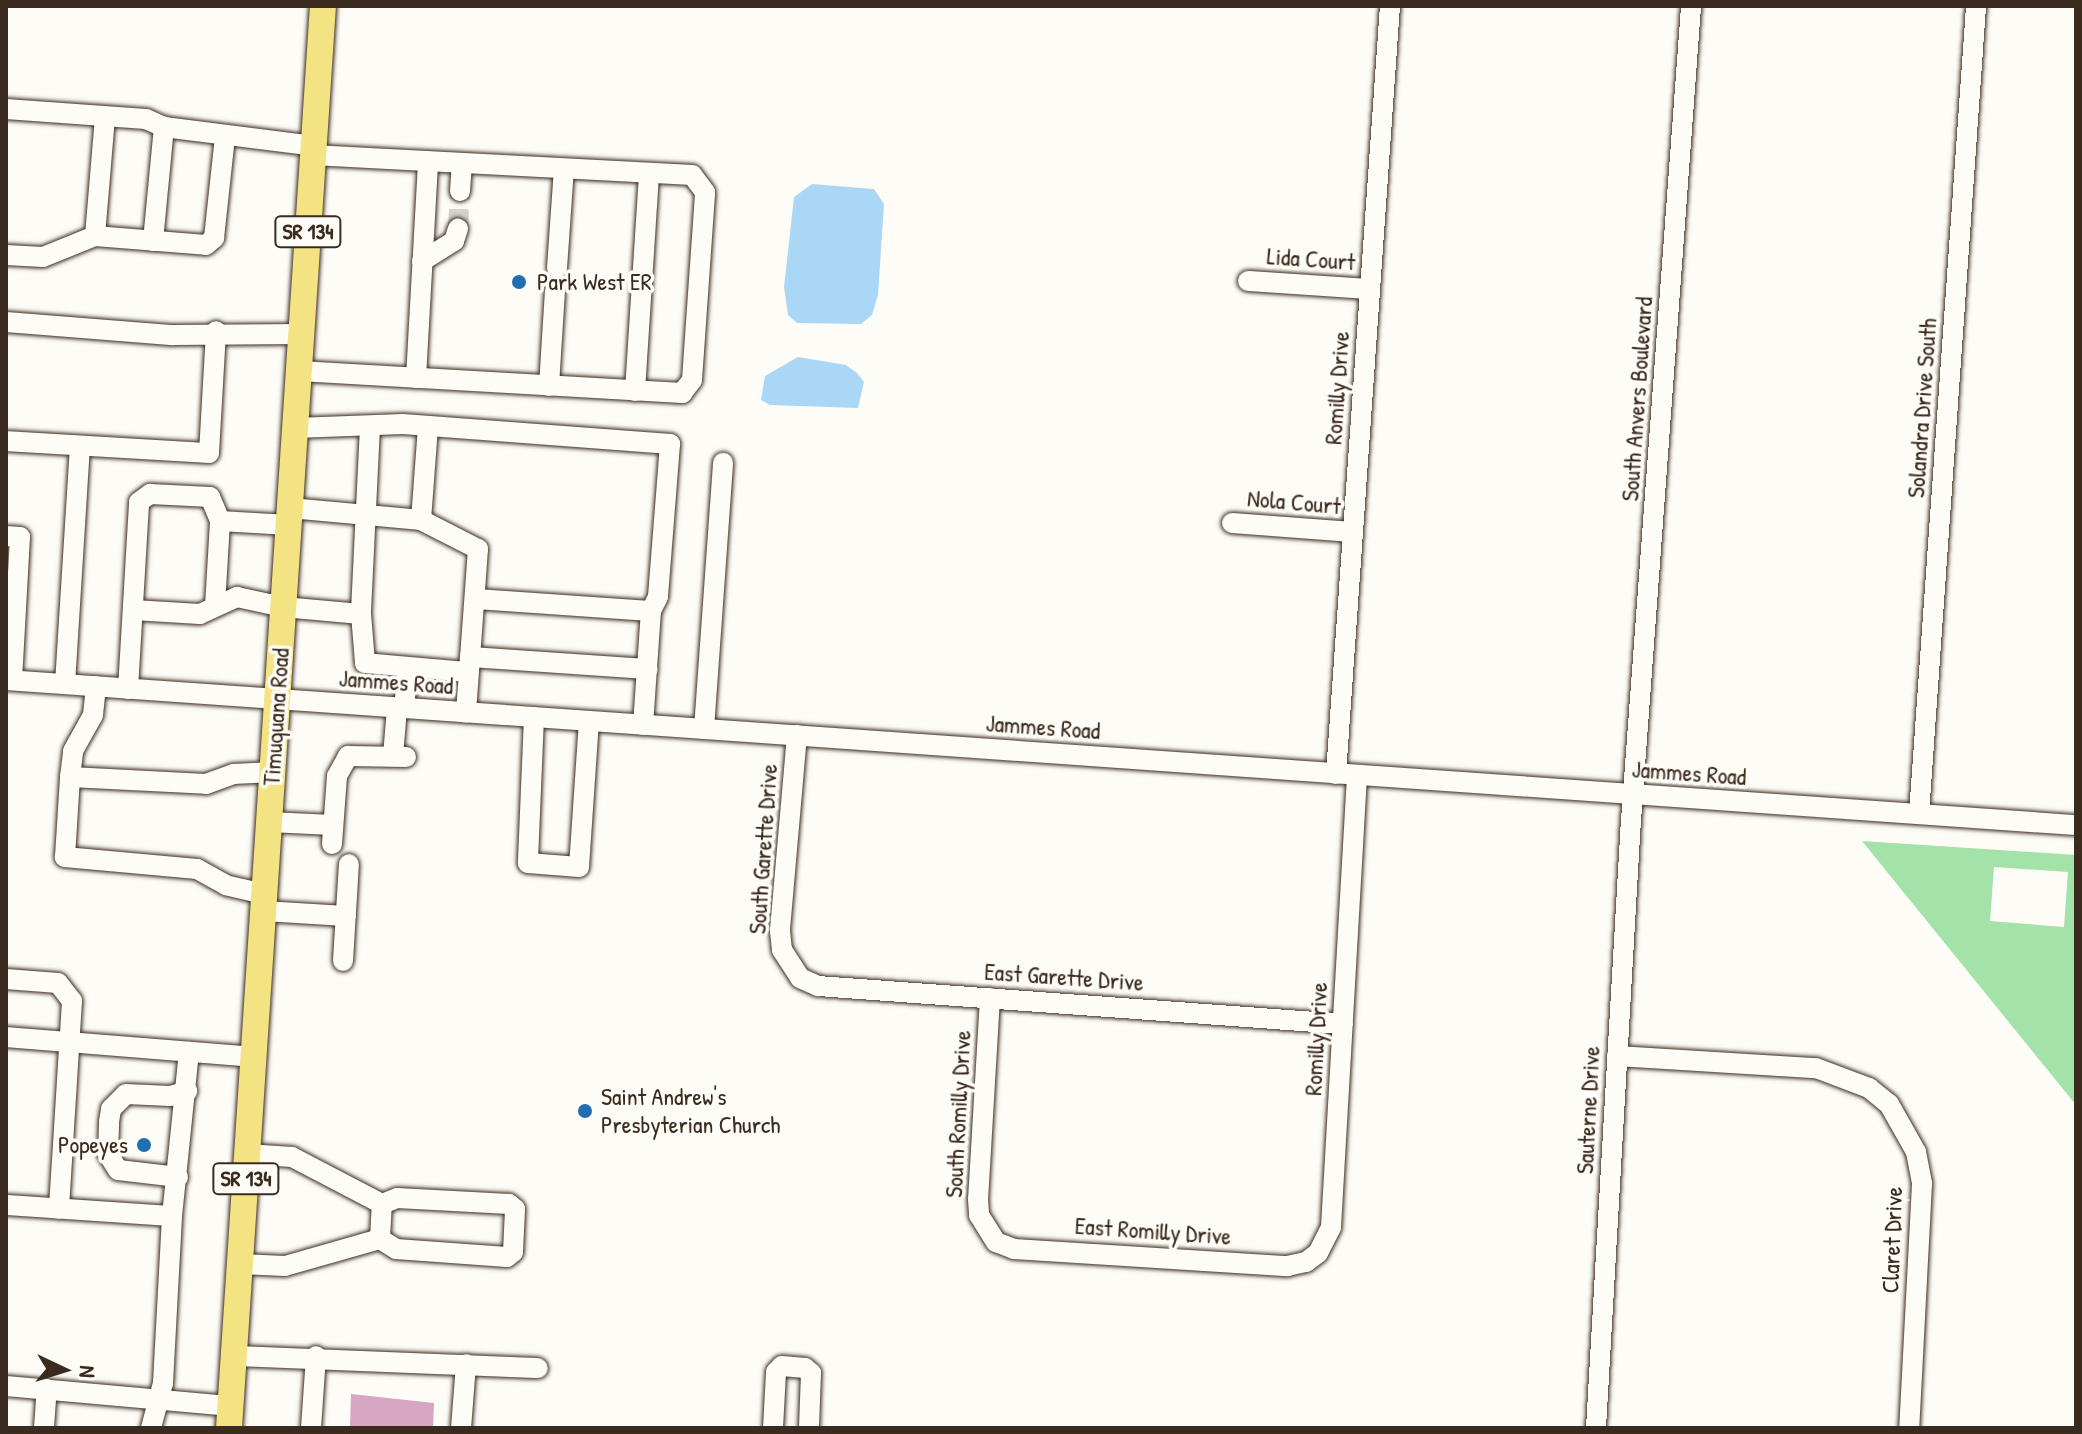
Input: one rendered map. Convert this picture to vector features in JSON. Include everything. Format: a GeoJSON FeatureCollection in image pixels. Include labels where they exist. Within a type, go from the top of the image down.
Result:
{"type":"FeatureCollection","features":[{"type":"Feature","properties":{"kind":"main road","name":"Timuquana Road"},"geometry":{"type":"LineString","coordinates":[[230,1417],[323,6]]}},
{"type":"Feature","properties":{"kind":"street","name":"Romilly Drive"},"geometry":{"type":"LineString","coordinates":[[1336,774],[1390,6]]}},
{"type":"Feature","properties":{"kind":"street","name":"South Anvers Boulevard"},"geometry":{"type":"LineString","coordinates":[[1634,795],[1691,6]]}},
{"type":"Feature","properties":{"kind":"street","name":"Solandra Drive South"},"geometry":{"type":"LineString","coordinates":[[1919,814],[1976,6]]}},
{"type":"Feature","properties":{"kind":"street"},"geometry":{"type":"LineString","coordinates":[[6,109],[146,119],[164,127],[313,151],[428,161],[692,175],[705,192],[692,380],[682,393],[299,371]]}},
{"type":"Feature","properties":{"kind":"street"},"geometry":{"type":"LineString","coordinates":[[95,236],[105,116]]}},
{"type":"Feature","properties":{"kind":"street"},"geometry":{"type":"LineString","coordinates":[[153,241],[164,127]]}},
{"type":"Feature","properties":{"kind":"street"},"geometry":{"type":"LineString","coordinates":[[6,255],[43,257],[95,236],[206,245],[214,238],[225,136]]}},
{"type":"Feature","properties":{"kind":"street"},"geometry":{"type":"LineString","coordinates":[[416,378],[428,161]]}},
{"type":"Feature","properties":{"kind":"street"},"geometry":{"type":"LineString","coordinates":[[460,191],[462,163]]}},
{"type":"Feature","properties":{"kind":"street"},"geometry":{"type":"LineString","coordinates":[[557,268],[564,169]]}},
{"type":"Feature","properties":{"kind":"street"},"geometry":{"type":"LineString","coordinates":[[635,391],[649,173]]}},
{"type":"Feature","properties":{"kind":"street"},"geometry":{"type":"LineString","coordinates":[[422,261],[454,241],[458,229]]}},
{"type":"Feature","properties":{"kind":"street","name":"Lida Court"},"geometry":{"type":"LineString","coordinates":[[1248,281],[1370,289]]}},
{"type":"Feature","properties":{"kind":"street"},"geometry":{"type":"LineString","coordinates":[[549,386],[555,291]]}},
{"type":"Feature","properties":{"kind":"street"},"geometry":{"type":"LineString","coordinates":[[6,322],[173,335],[216,331],[301,334]]}},
{"type":"Feature","properties":{"kind":"street"},"geometry":{"type":"LineString","coordinates":[[6,441],[209,453],[216,331]]}},
{"type":"Feature","properties":{"kind":"street"},"geometry":{"type":"LineString","coordinates":[[295,428],[428,426],[670,444],[658,597],[651,611],[643,725]]}},
{"type":"Feature","properties":{"kind":"street"},"geometry":{"type":"LineString","coordinates":[[421,520],[428,426]]}},
{"type":"Feature","properties":{"kind":"street"},"geometry":{"type":"LineString","coordinates":[[370,427],[361,614],[365,663],[408,667],[469,664],[648,669]]}},
{"type":"Feature","properties":{"kind":"street"},"geometry":{"type":"LineString","coordinates":[[65,684],[80,446]]}},
{"type":"Feature","properties":{"kind":"street"},"geometry":{"type":"LineString","coordinates":[[704,729],[723,463]]}},
{"type":"Feature","properties":{"kind":"street"},"geometry":{"type":"LineString","coordinates":[[128,689],[139,502],[150,494],[210,497],[220,521],[215,606]]}},
{"type":"Feature","properties":{"kind":"street"},"geometry":{"type":"LineString","coordinates":[[220,521],[366,516],[421,520],[478,549],[466,713]]}},
{"type":"Feature","properties":{"kind":"street","name":"Nola Court"},"geometry":{"type":"LineString","coordinates":[[1232,523],[1353,532]]}},
{"type":"Feature","properties":{"kind":"street"},"geometry":{"type":"LineString","coordinates":[[6,536],[20,537],[10,631],[9,680]]}},
{"type":"Feature","properties":{"kind":"street"},"geometry":{"type":"LineString","coordinates":[[133,610],[200,614],[237,597],[283,607],[361,614]]}},
{"type":"Feature","properties":{"kind":"street"},"geometry":{"type":"LineString","coordinates":[[475,599],[651,611]]}},
{"type":"Feature","properties":{"kind":"street"},"geometry":{"type":"LineString","coordinates":[[269,822],[332,834],[337,776],[348,756],[399,756],[401,708],[408,667]]}},
{"type":"Feature","properties":{"kind":"street","name":"Jammes Road"},"geometry":{"type":"LineString","coordinates":[[9,680],[2076,825]]}},
{"type":"Feature","properties":{"kind":"street"},"geometry":{"type":"LineString","coordinates":[[96,686],[93,715],[73,751],[65,857],[197,869],[264,903],[346,916]]}},
{"type":"Feature","properties":{"kind":"street"},"geometry":{"type":"LineString","coordinates":[[534,717],[528,863],[579,867],[589,721]]}},
{"type":"Feature","properties":{"kind":"street","name":"South Garette Drive"},"geometry":{"type":"LineString","coordinates":[[789,966],[780,931],[797,735]]}},
{"type":"Feature","properties":{"kind":"street"},"geometry":{"type":"LineString","coordinates":[[70,777],[206,784],[233,774],[273,772]]}},
{"type":"Feature","properties":{"kind":"street","name":"Romilly Drive"},"geometry":{"type":"LineString","coordinates":[[1318,1253],[1331,1227],[1357,776]]}},
{"type":"Feature","properties":{"kind":"street","name":"Sauterne Drive"},"geometry":{"type":"LineString","coordinates":[[1596,1428],[1634,795]]}},
{"type":"Feature","properties":{"kind":"street"},"geometry":{"type":"LineString","coordinates":[[343,961],[349,864]]}},
{"type":"Feature","properties":{"kind":"street","name":"East Garette Drive"},"geometry":{"type":"LineString","coordinates":[[789,966],[818,986],[1343,1024]]}},
{"type":"Feature","properties":{"kind":"street"},"geometry":{"type":"LineString","coordinates":[[6,979],[58,983],[68,991],[69,1043],[59,1209]]}},
{"type":"Feature","properties":{"kind":"street","name":"South Romilly Drive"},"geometry":{"type":"LineString","coordinates":[[986,1232],[978,1199],[990,998]]}},
{"type":"Feature","properties":{"kind":"street"},"geometry":{"type":"LineString","coordinates":[[6,1037],[254,1057]]}},
{"type":"Feature","properties":{"kind":"street"},"geometry":{"type":"LineString","coordinates":[[151,1428],[163,1383],[172,1216],[189,1052]]}},
{"type":"Feature","properties":{"kind":"street","name":"Claret Drive"},"geometry":{"type":"LineString","coordinates":[[1617,1056],[1816,1068],[1869,1088],[1889,1104],[1916,1152],[1922,1184],[1909,1428]]}},
{"type":"Feature","properties":{"kind":"street"},"geometry":{"type":"LineString","coordinates":[[178,1177],[118,1170],[108,1154],[109,1122],[111,1109],[126,1094],[170,1096],[187,1091]]}},
{"type":"Feature","properties":{"kind":"street"},"geometry":{"type":"LineString","coordinates":[[240,1264],[285,1266],[380,1239],[396,1249],[507,1257],[513,1252],[515,1209],[509,1204],[397,1198],[382,1204],[292,1157],[247,1154]]}},
{"type":"Feature","properties":{"kind":"street"},"geometry":{"type":"LineString","coordinates":[[380,1239],[382,1204]]}},
{"type":"Feature","properties":{"kind":"street"},"geometry":{"type":"LineString","coordinates":[[6,1205],[172,1216]]}},
{"type":"Feature","properties":{"kind":"street","name":"East Romilly Drive"},"geometry":{"type":"LineString","coordinates":[[986,1232],[1014,1249],[1044,1251],[1287,1266],[1318,1253]]}},
{"type":"Feature","properties":{"kind":"street"},"geometry":{"type":"LineString","coordinates":[[234,1356],[316,1356],[538,1368]]}},
{"type":"Feature","properties":{"kind":"street"},"geometry":{"type":"LineString","coordinates":[[311,1428],[316,1356]]}},
{"type":"Feature","properties":{"kind":"street"},"geometry":{"type":"LineString","coordinates":[[461,1428],[466,1364]]}},
{"type":"Feature","properties":{"kind":"street"},"geometry":{"type":"LineString","coordinates":[[773,1428],[776,1372],[782,1366],[805,1368],[811,1373],[809,1428]]}},
{"type":"Feature","properties":{"kind":"street"},"geometry":{"type":"LineString","coordinates":[[6,1386],[156,1401],[230,1417]]}},
{"type":"Feature","properties":{"kind":"street"},"geometry":{"type":"LineString","coordinates":[[44,1428],[47,1389]]}},
{"type":"Feature","properties":{"kind":"green space"},"geometry":{"type":"Polygon","coordinates":[[[1862,841],[2076,855],[2076,1105],[1862,841]],[[1994,867],[1990,921],[2064,927],[2068,872],[1994,867]]]}},
{"type":"Feature","properties":{"kind":"water"},"geometry":{"type":"Polygon","coordinates":[[[812,184],[874,189],[884,204],[878,295],[872,315],[861,324],[797,323],[788,315],[784,287],[794,197],[812,184]]]}},
{"type":"Feature","properties":{"kind":"water"},"geometry":{"type":"Polygon","coordinates":[[[798,357],[846,365],[857,373],[864,382],[858,408],[770,405],[761,400],[765,376],[798,357]]]}},
{"type":"Feature","properties":{"kind":"building"},"geometry":{"type":"Polygon","coordinates":[[[351,1394],[434,1403],[433,1428],[350,1428],[351,1394]]]}},
{"type":"Feature","properties":{"kind":"tunnel"},"geometry":{"type":"LineString","coordinates":[[458,229],[460,191]]}},
{"type":"Feature","properties":{"kind":"place","name":"Park West ER"},"geometry":{"type":"Point","coordinates":[519,282]}},
{"type":"Feature","properties":{"kind":"place","name":"Saint Andrew's Presbyterian Church"},"geometry":{"type":"Point","coordinates":[585,1111]}},
{"type":"Feature","properties":{"kind":"place","name":"Popeyes"},"geometry":{"type":"Point","coordinates":[144,1145]}}]}
